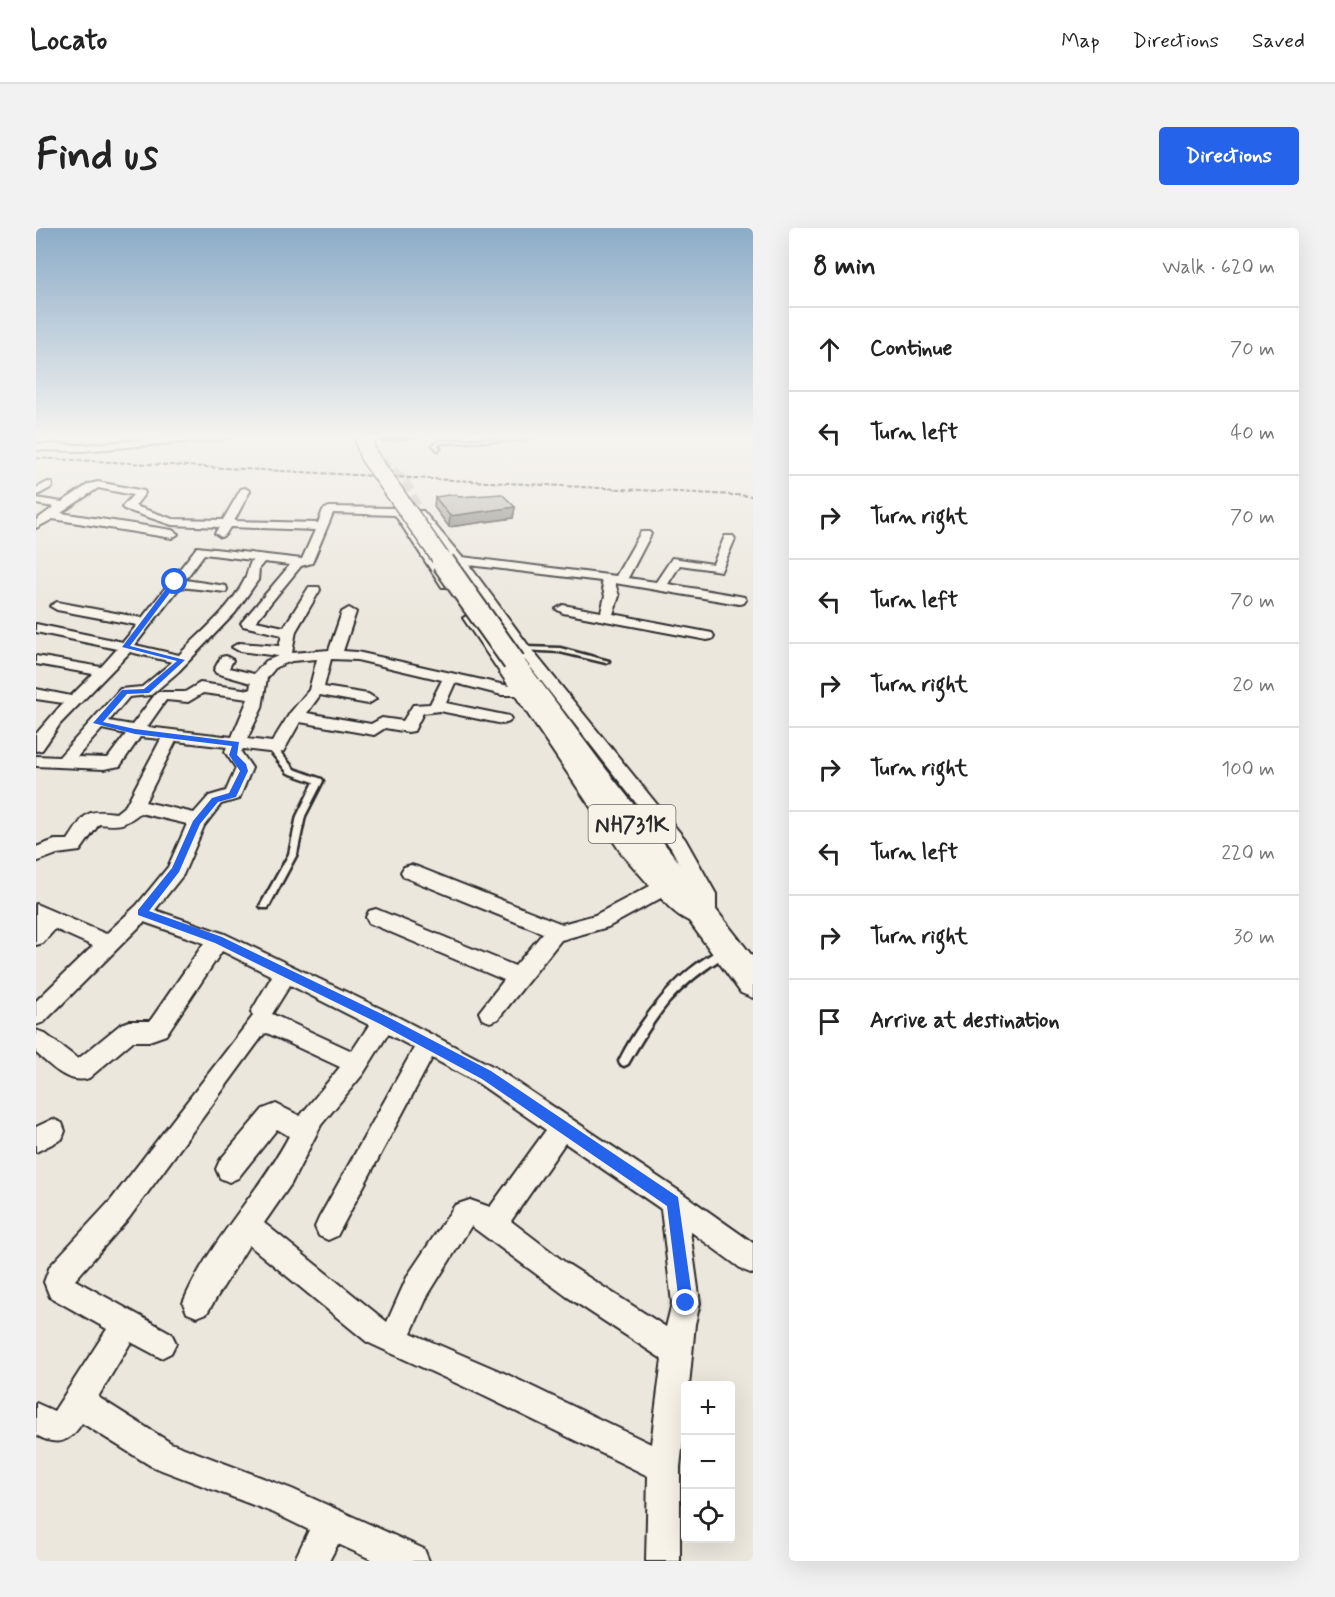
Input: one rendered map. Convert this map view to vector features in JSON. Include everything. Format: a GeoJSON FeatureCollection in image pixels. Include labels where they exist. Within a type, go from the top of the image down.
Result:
{"type":"FeatureCollection","features":[{"type":"Feature","properties":{"kind":"highway","name":"NH731K"},"geometry":{"type":"LineString","coordinates":[[400,497],[519,655],[592,770],[753,983]]}},
{"type":"Feature","properties":{"kind":"street"},"geometry":{"type":"LineString","coordinates":[[36,525],[77,497]]}},
{"type":"Feature","properties":{"kind":"street"},"geometry":{"type":"LineString","coordinates":[[136,497],[128,507],[169,522],[223,528],[321,527]]}},
{"type":"Feature","properties":{"kind":"street"},"geometry":{"type":"LineString","coordinates":[[223,528],[240,497]]}},
{"type":"Feature","properties":{"kind":"street"},"geometry":{"type":"LineString","coordinates":[[36,501],[65,506]]}},
{"type":"Feature","properties":{"kind":"street"},"geometry":{"type":"LineString","coordinates":[[36,746],[44,723],[75,701],[105,672],[201,550],[297,563],[307,562],[327,511],[331,509],[394,511],[399,513],[629,849],[677,903],[706,922]]}},
{"type":"Feature","properties":{"kind":"street"},"geometry":{"type":"LineString","coordinates":[[419,513],[459,560],[519,655]]}},
{"type":"Feature","properties":{"kind":"street"},"geometry":{"type":"LineString","coordinates":[[51,515],[172,534]]}},
{"type":"Feature","properties":{"kind":"street"},"geometry":{"type":"LineString","coordinates":[[606,617],[612,596],[613,579],[645,534]]}},
{"type":"Feature","properties":{"kind":"street"},"geometry":{"type":"LineString","coordinates":[[660,587],[676,561],[717,568],[729,539]]}},
{"type":"Feature","properties":{"kind":"street"},"geometry":{"type":"LineString","coordinates":[[63,762],[87,739],[97,723],[125,692],[146,692],[182,660],[230,610],[252,580],[253,568],[260,558]]}},
{"type":"Feature","properties":{"kind":"street"},"geometry":{"type":"LineString","coordinates":[[459,560],[613,579],[739,600]]}},
{"type":"Feature","properties":{"kind":"street"},"geometry":{"type":"LineString","coordinates":[[36,1015],[142,913],[176,870],[198,820],[215,800],[233,795],[244,771],[243,766],[233,755],[236,744],[254,708],[258,688],[271,664],[285,655],[291,635],[288,632],[248,623],[278,585],[286,581],[297,563]]}},
{"type":"Feature","properties":{"kind":"street"},"geometry":{"type":"LineString","coordinates":[[175,582],[221,589]]}},
{"type":"Feature","properties":{"kind":"street"},"geometry":{"type":"LineString","coordinates":[[288,632],[314,590]]}},
{"type":"Feature","properties":{"kind":"street"},"geometry":{"type":"LineString","coordinates":[[57,606],[144,622]]}},
{"type":"Feature","properties":{"kind":"street"},"geometry":{"type":"LineString","coordinates":[[563,609],[707,636]]}},
{"type":"Feature","properties":{"kind":"street"},"geometry":{"type":"LineString","coordinates":[[97,723],[135,732],[273,749],[279,746],[296,716],[316,690],[349,612]]}},
{"type":"Feature","properties":{"kind":"street"},"geometry":{"type":"LineString","coordinates":[[37,626],[182,660]]}},
{"type":"Feature","properties":{"kind":"street"},"geometry":{"type":"LineString","coordinates":[[239,647],[285,655],[330,653],[357,656],[502,690],[519,691]]}},
{"type":"Feature","properties":{"kind":"street"},"geometry":{"type":"LineString","coordinates":[[36,660],[105,672]]}},
{"type":"Feature","properties":{"kind":"street"},"geometry":{"type":"LineString","coordinates":[[226,660],[221,670],[258,688]]}},
{"type":"Feature","properties":{"kind":"street"},"geometry":{"type":"LineString","coordinates":[[438,707],[437,704],[450,678]]}},
{"type":"Feature","properties":{"kind":"street"},"geometry":{"type":"LineString","coordinates":[[36,761],[114,762],[162,695],[188,697],[200,688],[258,688]]}},
{"type":"Feature","properties":{"kind":"street"},"geometry":{"type":"LineString","coordinates":[[316,690],[368,699]]}},
{"type":"Feature","properties":{"kind":"street"},"geometry":{"type":"LineString","coordinates":[[36,694],[75,701]]}},
{"type":"Feature","properties":{"kind":"street"},"geometry":{"type":"LineString","coordinates":[[296,716],[374,730],[382,723],[408,727],[418,708],[438,707],[503,719]]}},
{"type":"Feature","properties":{"kind":"street"},"geometry":{"type":"LineString","coordinates":[[36,855],[55,847],[73,846],[94,818],[119,820],[134,807],[171,736]]}},
{"type":"Feature","properties":{"kind":"street"},"geometry":{"type":"LineString","coordinates":[[134,807],[139,806],[198,820]]}},
{"type":"Feature","properties":{"kind":"street"},"geometry":{"type":"LineString","coordinates":[[411,872],[559,931]]}},
{"type":"Feature","properties":{"kind":"street"},"geometry":{"type":"LineString","coordinates":[[490,1012],[517,976],[554,934],[602,921],[663,888]]}},
{"type":"Feature","properties":{"kind":"street"},"geometry":{"type":"LineString","coordinates":[[142,913],[218,940],[384,1021],[506,1087],[673,1202],[752,1262]]}},
{"type":"Feature","properties":{"kind":"street"},"geometry":{"type":"LineString","coordinates":[[36,937],[44,916],[108,945]]}},
{"type":"Feature","properties":{"kind":"street"},"geometry":{"type":"LineString","coordinates":[[376,917],[517,976]]}},
{"type":"Feature","properties":{"kind":"street"},"geometry":{"type":"LineString","coordinates":[[36,1040],[72,1068],[81,1070],[129,1031],[148,1031],[158,1028],[218,940]]}},
{"type":"Feature","properties":{"kind":"street"},"geometry":{"type":"LineString","coordinates":[[262,1012],[286,973]]}},
{"type":"Feature","properties":{"kind":"street"},"geometry":{"type":"LineString","coordinates":[[197,1303],[282,1174],[316,1112],[357,1064],[384,1021]]}},
{"type":"Feature","properties":{"kind":"street"},"geometry":{"type":"LineString","coordinates":[[161,1343],[60,1287],[58,1282],[60,1276],[120,1209],[261,1023],[269,1023],[357,1064]]}},
{"type":"Feature","properties":{"kind":"street"},"geometry":{"type":"LineString","coordinates":[[328,1227],[428,1044]]}},
{"type":"Feature","properties":{"kind":"street"},"geometry":{"type":"LineString","coordinates":[[229,1169],[272,1117],[276,1116],[305,1131]]}},
{"type":"Feature","properties":{"kind":"street"},"geometry":{"type":"LineString","coordinates":[[493,1225],[563,1126]]}},
{"type":"Feature","properties":{"kind":"street"},"geometry":{"type":"LineString","coordinates":[[663,1561],[664,1467],[677,1352],[686,1303],[673,1202]]}},
{"type":"Feature","properties":{"kind":"street"},"geometry":{"type":"LineString","coordinates":[[393,1341],[418,1285],[464,1214],[473,1212],[570,1283],[677,1352]]}},
{"type":"Feature","properties":{"kind":"street"},"geometry":{"type":"LineString","coordinates":[[246,1226],[377,1332],[493,1384],[664,1467]]}},
{"type":"Feature","properties":{"kind":"street"},"geometry":{"type":"LineString","coordinates":[[36,1418],[58,1428],[71,1417],[126,1324]]}},
{"type":"Feature","properties":{"kind":"street"},"geometry":{"type":"LineString","coordinates":[[79,1403],[162,1455],[282,1500],[412,1561]]}},
{"type":"Feature","properties":{"kind":"street"},"geometry":{"type":"LineString","coordinates":[[311,1561],[330,1524]]}},
{"type":"Feature","properties":{"kind":"lane"},"geometry":{"type":"LineString","coordinates":[[519,655],[560,650],[606,661]]}},
{"type":"Feature","properties":{"kind":"lane"},"geometry":{"type":"LineString","coordinates":[[265,906],[293,854],[301,816],[319,781],[291,771],[273,749]]}},
{"type":"Feature","properties":{"kind":"lane"},"geometry":{"type":"LineString","coordinates":[[624,1061],[651,1015],[674,988],[699,968],[728,950]]}},
{"type":"Feature","properties":{"kind":"building"},"geometry":{"type":"Polygon","coordinates":[[[435,497],[505,497],[515,507],[450,516],[435,497]]]}},
{"type":"Feature","properties":{"kind":"tunnel"},"geometry":{"type":"LineString","coordinates":[[412,497],[419,513]]}},
{"type":"Feature","properties":{"kind":"route"},"geometry":{"type":"LineString","coordinates":[[175,582],[126,647],[182,660],[146,692],[129,690],[125,692],[97,723],[135,732],[236,744],[233,755],[243,766],[244,771],[233,795],[215,800],[196,823],[176,870],[142,913],[218,940],[384,1021],[486,1075],[673,1202],[686,1303]]}}]}
